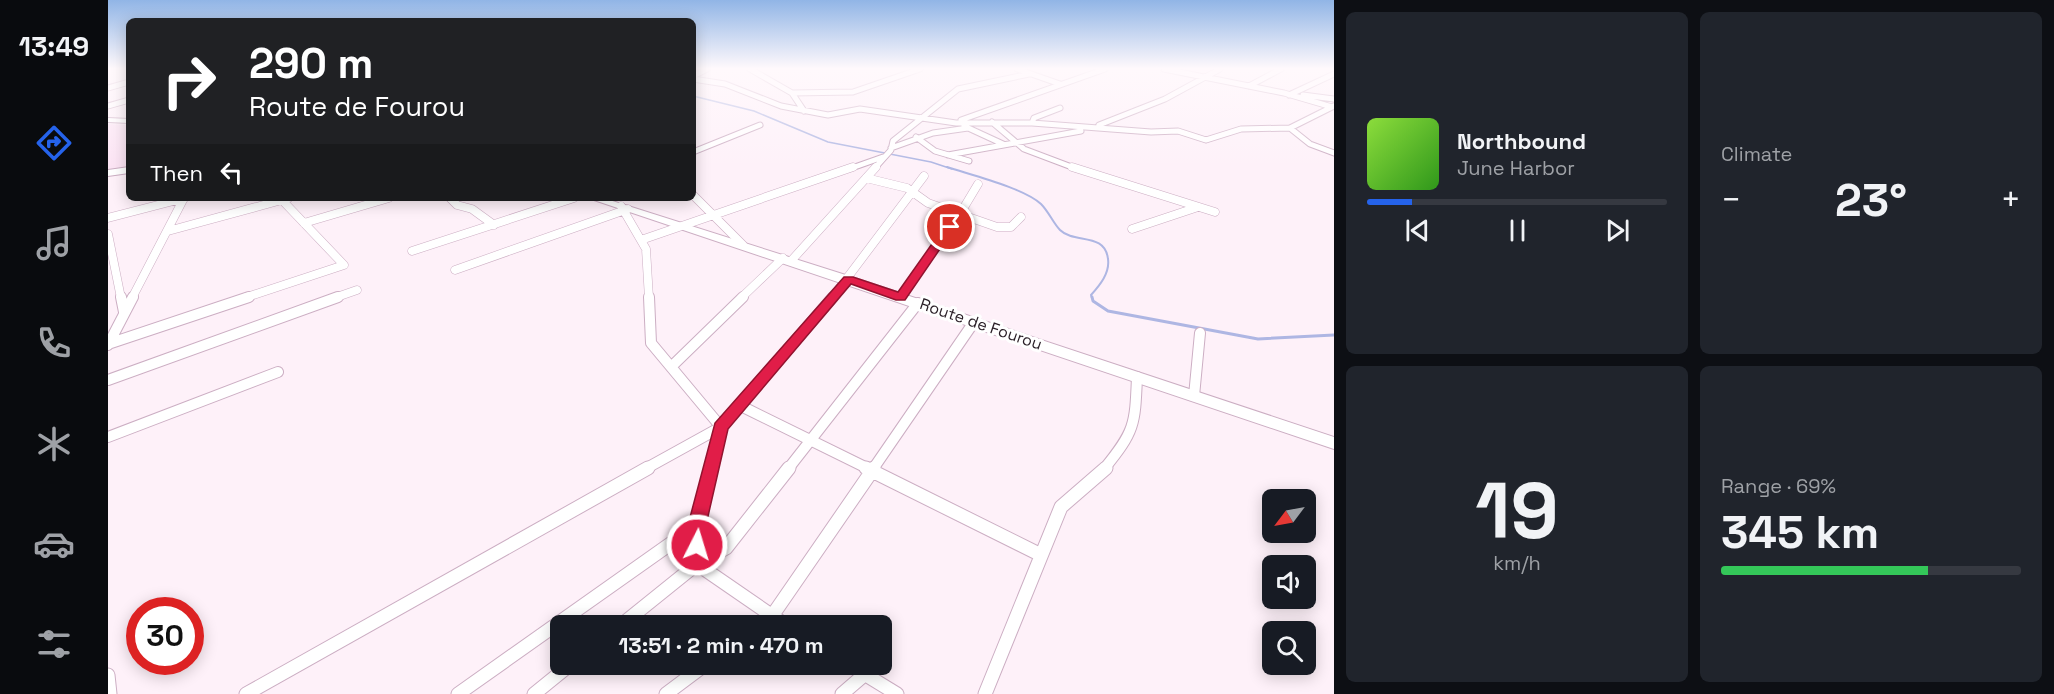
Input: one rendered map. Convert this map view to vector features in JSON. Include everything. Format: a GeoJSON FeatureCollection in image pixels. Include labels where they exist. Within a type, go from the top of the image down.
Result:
{"type":"FeatureCollection","features":[{"type":"Feature","properties":{"kind":"main road"},"geometry":{"type":"LineString","coordinates":[[108,120],[126,121]]}},
{"type":"Feature","properties":{"kind":"main road"},"geometry":{"type":"LineString","coordinates":[[108,172],[126,170]]}},
{"type":"Feature","properties":{"kind":"main road","name":"Route de Fourou"},"geometry":{"type":"LineString","coordinates":[[603,201],[684,225],[1334,443]]}},
{"type":"Feature","properties":{"kind":"street"},"geometry":{"type":"LineString","coordinates":[[770,101],[781,106],[828,115],[860,109],[956,123],[1032,123],[1097,126],[1151,132],[1178,131],[1206,140],[1241,129],[1290,128],[1333,106]]}},
{"type":"Feature","properties":{"kind":"street"},"geometry":{"type":"LineString","coordinates":[[798,101],[804,111]]}},
{"type":"Feature","properties":{"kind":"street"},"geometry":{"type":"LineString","coordinates":[[671,367],[787,260],[866,178],[888,153],[893,141],[941,101]]}},
{"type":"Feature","properties":{"kind":"street"},"geometry":{"type":"LineString","coordinates":[[956,123],[1009,101]]}},
{"type":"Feature","properties":{"kind":"street"},"geometry":{"type":"LineString","coordinates":[[1097,126],[1159,101]]}},
{"type":"Feature","properties":{"kind":"street"},"geometry":{"type":"LineString","coordinates":[[1315,101],[1333,106]]}},
{"type":"Feature","properties":{"kind":"street"},"geometry":{"type":"LineString","coordinates":[[1032,123],[1034,118],[1060,108]]}},
{"type":"Feature","properties":{"kind":"street"},"geometry":{"type":"LineString","coordinates":[[884,112],[926,124],[946,121]]}},
{"type":"Feature","properties":{"kind":"street"},"geometry":{"type":"LineString","coordinates":[[992,122],[1019,142],[1023,149]]}},
{"type":"Feature","properties":{"kind":"street"},"geometry":{"type":"LineString","coordinates":[[956,123],[1007,144],[1215,212]]}},
{"type":"Feature","properties":{"kind":"street"},"geometry":{"type":"LineString","coordinates":[[696,151],[760,125]]}},
{"type":"Feature","properties":{"kind":"street"},"geometry":{"type":"LineString","coordinates":[[1290,128],[1310,144],[1334,153]]}},
{"type":"Feature","properties":{"kind":"street"},"geometry":{"type":"LineString","coordinates":[[641,240],[888,153],[919,138],[968,129]]}},
{"type":"Feature","properties":{"kind":"street"},"geometry":{"type":"LineString","coordinates":[[948,155],[1081,131]]}},
{"type":"Feature","properties":{"kind":"street"},"geometry":{"type":"LineString","coordinates":[[903,132],[919,138],[935,151],[969,161]]}},
{"type":"Feature","properties":{"kind":"street"},"geometry":{"type":"LineString","coordinates":[[246,694],[721,427],[848,280],[924,176]]}},
{"type":"Feature","properties":{"kind":"street"},"geometry":{"type":"LineString","coordinates":[[866,178],[913,192],[928,203],[1009,229],[1015,227],[1021,217]]}},
{"type":"Feature","properties":{"kind":"street"},"geometry":{"type":"LineString","coordinates":[[900,297],[960,214],[978,184]]}},
{"type":"Feature","properties":{"kind":"street"},"geometry":{"type":"LineString","coordinates":[[696,198],[743,245]]}},
{"type":"Feature","properties":{"kind":"street"},"geometry":{"type":"LineString","coordinates":[[108,218],[173,201]]}},
{"type":"Feature","properties":{"kind":"street"},"geometry":{"type":"LineString","coordinates":[[108,344],[183,201]]}},
{"type":"Feature","properties":{"kind":"street"},"geometry":{"type":"LineString","coordinates":[[168,231],[279,201]]}},
{"type":"Feature","properties":{"kind":"street"},"geometry":{"type":"LineString","coordinates":[[108,344],[344,266],[304,223],[288,201]]}},
{"type":"Feature","properties":{"kind":"street"},"geometry":{"type":"LineString","coordinates":[[304,223],[379,201]]}},
{"type":"Feature","properties":{"kind":"street"},"geometry":{"type":"LineString","coordinates":[[453,201],[457,206],[472,209],[494,225]]}},
{"type":"Feature","properties":{"kind":"street"},"geometry":{"type":"LineString","coordinates":[[412,251],[565,201]]}},
{"type":"Feature","properties":{"kind":"street"},"geometry":{"type":"LineString","coordinates":[[1132,229],[1198,207]]}},
{"type":"Feature","properties":{"kind":"street"},"geometry":{"type":"LineString","coordinates":[[455,270],[625,208],[646,249],[651,343],[721,427]]}},
{"type":"Feature","properties":{"kind":"street"},"geometry":{"type":"LineString","coordinates":[[108,234],[112,271],[124,312]]}},
{"type":"Feature","properties":{"kind":"street"},"geometry":{"type":"LineString","coordinates":[[108,380],[357,290]]}},
{"type":"Feature","properties":{"kind":"street"},"geometry":{"type":"LineString","coordinates":[[634,615],[697,564],[726,548],[918,303]]}},
{"type":"Feature","properties":{"kind":"street"},"geometry":{"type":"LineString","coordinates":[[773,615],[974,322]]}},
{"type":"Feature","properties":{"kind":"street"},"geometry":{"type":"LineString","coordinates":[[1194,396],[1200,333]]}},
{"type":"Feature","properties":{"kind":"street"},"geometry":{"type":"LineString","coordinates":[[108,437],[278,372]]}},
{"type":"Feature","properties":{"kind":"street"},"geometry":{"type":"LineString","coordinates":[[986,694],[1060,507],[1104,470],[1128,440],[1135,417],[1137,377]]}},
{"type":"Feature","properties":{"kind":"street"},"geometry":{"type":"LineString","coordinates":[[741,406],[1041,555]]}},
{"type":"Feature","properties":{"kind":"street"},"geometry":{"type":"LineString","coordinates":[[697,564],[697,525],[721,427]]}},
{"type":"Feature","properties":{"kind":"street"},"geometry":{"type":"LineString","coordinates":[[458,694],[697,525]]}},
{"type":"Feature","properties":{"kind":"street"},"geometry":{"type":"LineString","coordinates":[[672,543],[697,564],[771,615]]}},
{"type":"Feature","properties":{"kind":"street"},"geometry":{"type":"LineString","coordinates":[[108,675],[110,694]]}},
{"type":"Feature","properties":{"kind":"street"},"geometry":{"type":"LineString","coordinates":[[534,694],[557,675]]}},
{"type":"Feature","properties":{"kind":"street"},"geometry":{"type":"LineString","coordinates":[[666,694],[691,675]]}},
{"type":"Feature","properties":{"kind":"street"},"geometry":{"type":"LineString","coordinates":[[842,694],[864,675],[897,694]]}},
{"type":"Feature","properties":{"kind":"shaded area"},"geometry":{"type":"Polygon","coordinates":[[[108,124],[126,125],[126,167],[108,169],[108,124]]]}},
{"type":"Feature","properties":{"kind":"waterway"},"geometry":{"type":"LineString","coordinates":[[715,101],[754,111],[828,142],[931,162],[952,169]]}},
{"type":"Feature","properties":{"kind":"waterway"},"geometry":{"type":"LineString","coordinates":[[947,167],[997,182],[1033,198],[1041,204],[1060,230],[1073,237],[1101,245],[1106,251],[1108,264],[1106,274],[1091,295],[1092,298]]}},
{"type":"Feature","properties":{"kind":"waterway"},"geometry":{"type":"LineString","coordinates":[[1092,297],[1093,301],[1108,311],[1258,339],[1334,335]]}},
{"type":"Feature","properties":{"kind":"route"},"geometry":{"type":"LineString","coordinates":[[697,545],[697,525],[721,427],[848,280],[900,297],[950,227]]}}]}
